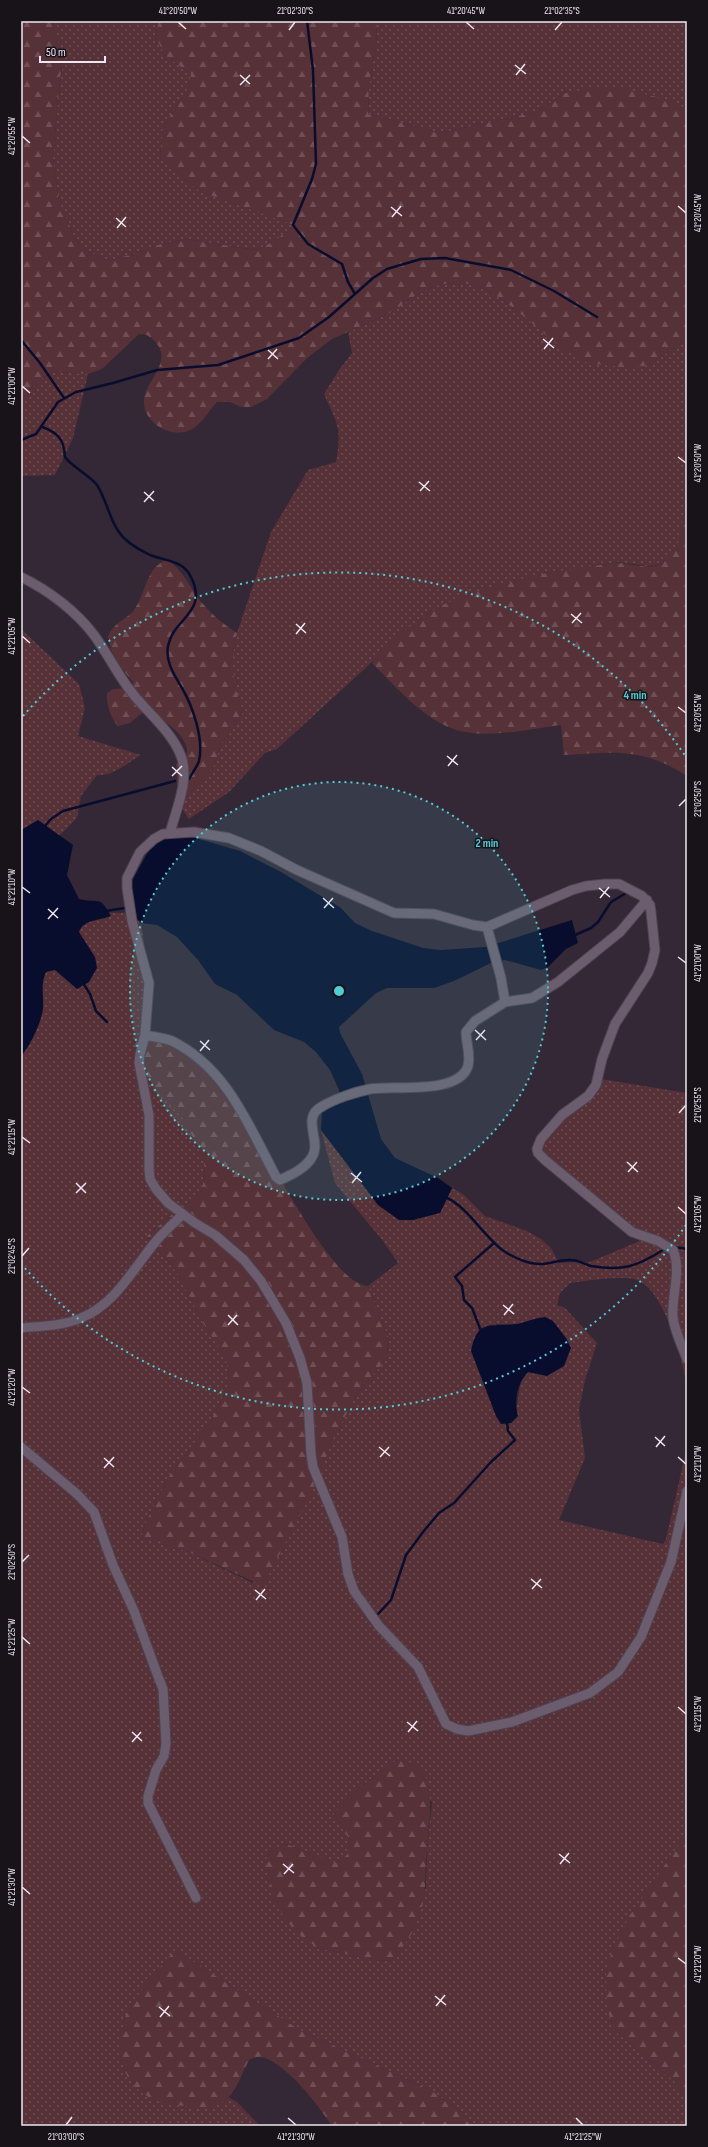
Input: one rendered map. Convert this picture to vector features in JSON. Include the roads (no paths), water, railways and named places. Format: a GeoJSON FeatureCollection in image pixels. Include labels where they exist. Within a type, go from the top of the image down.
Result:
{"type":"FeatureCollection","features":[{"type":"Feature","properties":{"kind":"street"},"geometry":{"type":"LineString","coordinates":[[21,577],[39,586],[56,598],[94,635],[132,692],[176,746],[182,757],[183,785],[170,833]]}},
{"type":"Feature","properties":{"kind":"street"},"geometry":{"type":"LineString","coordinates":[[687,1359],[677,1334],[673,1318],[676,1273],[676,1258],[673,1250],[658,1241],[628,1229],[538,1154],[537,1149],[541,1139],[562,1115],[593,1090],[616,1024],[648,973],[655,950],[651,912],[646,900],[619,884],[586,886],[487,927],[473,926],[434,914],[394,913],[297,870],[261,851],[229,838],[194,832],[163,834],[154,839],[140,852],[127,878],[132,921],[148,983],[145,1035],[139,1063],[149,1115],[150,1179],[168,1203],[215,1235],[244,1260],[261,1281],[286,1323],[300,1358],[307,1383],[313,1467],[342,1537],[348,1574],[354,1591],[379,1626],[418,1667],[446,1724],[457,1729],[468,1731],[512,1722],[590,1693],[618,1672],[641,1637],[671,1562],[687,1491]]}},
{"type":"Feature","properties":{"kind":"street"},"geometry":{"type":"LineString","coordinates":[[145,1035],[171,1041],[210,1068],[233,1096],[276,1177],[280,1180],[305,1165],[313,1157],[315,1142],[312,1125],[313,1116],[321,1107],[369,1090],[386,1087],[434,1086],[449,1084],[459,1078],[468,1066],[466,1032],[475,1021],[504,1002],[532,998],[558,982],[620,932],[646,900]]}},
{"type":"Feature","properties":{"kind":"street"},"geometry":{"type":"LineString","coordinates":[[487,927],[501,978],[504,1002]]}},
{"type":"Feature","properties":{"kind":"street"},"geometry":{"type":"LineString","coordinates":[[21,1328],[70,1322],[82,1318],[94,1311],[120,1287],[156,1241],[183,1214]]}},
{"type":"Feature","properties":{"kind":"street"},"geometry":{"type":"LineString","coordinates":[[21,1447],[77,1494],[94,1512],[113,1565],[134,1611],[162,1689],[166,1744],[164,1756],[156,1770],[148,1796],[148,1802],[196,1898]]}},
{"type":"Feature","properties":{"kind":"water"},"geometry":{"type":"Polygon","coordinates":[[[38,820],[73,845],[67,875],[79,899],[101,902],[111,916],[92,921],[84,925],[79,932],[95,957],[97,968],[89,982],[77,989],[55,970],[46,972],[43,981],[43,1008],[38,1027],[32,1040],[21,1056],[21,830],[38,820]]]}},
{"type":"Feature","properties":{"kind":"water"},"geometry":{"type":"Polygon","coordinates":[[[166,837],[192,837],[240,851],[281,872],[341,908],[355,923],[372,931],[423,948],[441,950],[486,947],[572,920],[578,943],[566,949],[548,967],[541,970],[505,960],[493,962],[454,981],[434,988],[387,988],[376,993],[339,1027],[340,1033],[362,1074],[381,1139],[395,1158],[438,1178],[452,1188],[440,1213],[413,1220],[399,1220],[378,1205],[321,1130],[322,1113],[340,1100],[339,1090],[330,1070],[316,1052],[304,1042],[274,1030],[237,995],[215,984],[198,960],[177,937],[157,925],[141,923],[134,916],[130,884],[152,845],[166,837]]]}},
{"type":"Feature","properties":{"kind":"water"},"geometry":{"type":"Polygon","coordinates":[[[545,1317],[553,1321],[566,1338],[571,1348],[564,1366],[547,1376],[528,1372],[521,1381],[517,1392],[516,1404],[518,1416],[511,1423],[501,1424],[496,1416],[471,1351],[474,1340],[477,1333],[487,1326],[517,1324],[545,1317]]]}},
{"type":"Feature","properties":{"kind":"waterway"},"geometry":{"type":"LineString","coordinates":[[307,21],[313,70],[316,164],[312,179],[293,225],[308,244],[342,264],[348,282],[355,294]]}},
{"type":"Feature","properties":{"kind":"waterway"},"geometry":{"type":"LineString","coordinates":[[21,440],[36,434],[58,402],[76,392],[157,370],[218,365],[299,338],[329,317],[373,278],[387,269],[421,259],[445,258],[511,270],[554,291],[597,317]]}},
{"type":"Feature","properties":{"kind":"waterway"},"geometry":{"type":"LineString","coordinates":[[21,340],[40,363],[64,398]]}},
{"type":"Feature","properties":{"kind":"waterway"},"geometry":{"type":"LineString","coordinates":[[42,427],[50,430],[59,437],[63,444],[65,457],[97,485],[112,520],[125,539],[133,546],[150,555],[178,564],[188,571],[191,577],[195,589],[196,599],[193,607],[171,636],[167,652],[171,668],[194,714],[199,733],[199,761],[189,779]]}},
{"type":"Feature","properties":{"kind":"waterway"},"geometry":{"type":"LineString","coordinates":[[44,827],[51,819],[63,811],[175,781]]}},
{"type":"Feature","properties":{"kind":"waterway"},"geometry":{"type":"LineString","coordinates":[[575,935],[591,928],[598,922],[611,902],[628,892]]}},
{"type":"Feature","properties":{"kind":"waterway"},"geometry":{"type":"LineString","coordinates":[[106,911],[125,908]]}},
{"type":"Feature","properties":{"kind":"waterway"},"geometry":{"type":"LineString","coordinates":[[83,983],[90,994],[96,1011],[107,1022]]}},
{"type":"Feature","properties":{"kind":"waterway"},"geometry":{"type":"LineString","coordinates":[[445,1197],[461,1207],[501,1249],[515,1258],[526,1262],[543,1264],[571,1260],[579,1261],[591,1266],[621,1268],[637,1264],[663,1250]]}},
{"type":"Feature","properties":{"kind":"waterway"},"geometry":{"type":"LineString","coordinates":[[481,1331],[472,1308],[464,1300],[462,1286],[455,1277],[494,1243]]}},
{"type":"Feature","properties":{"kind":"waterway"},"geometry":{"type":"LineString","coordinates":[[675,1247],[687,1249]]}},
{"type":"Feature","properties":{"kind":"waterway"},"geometry":{"type":"LineString","coordinates":[[378,1614],[391,1600],[406,1555],[423,1532],[439,1513],[454,1503],[491,1462],[515,1440],[508,1431],[507,1422]]}}]}
